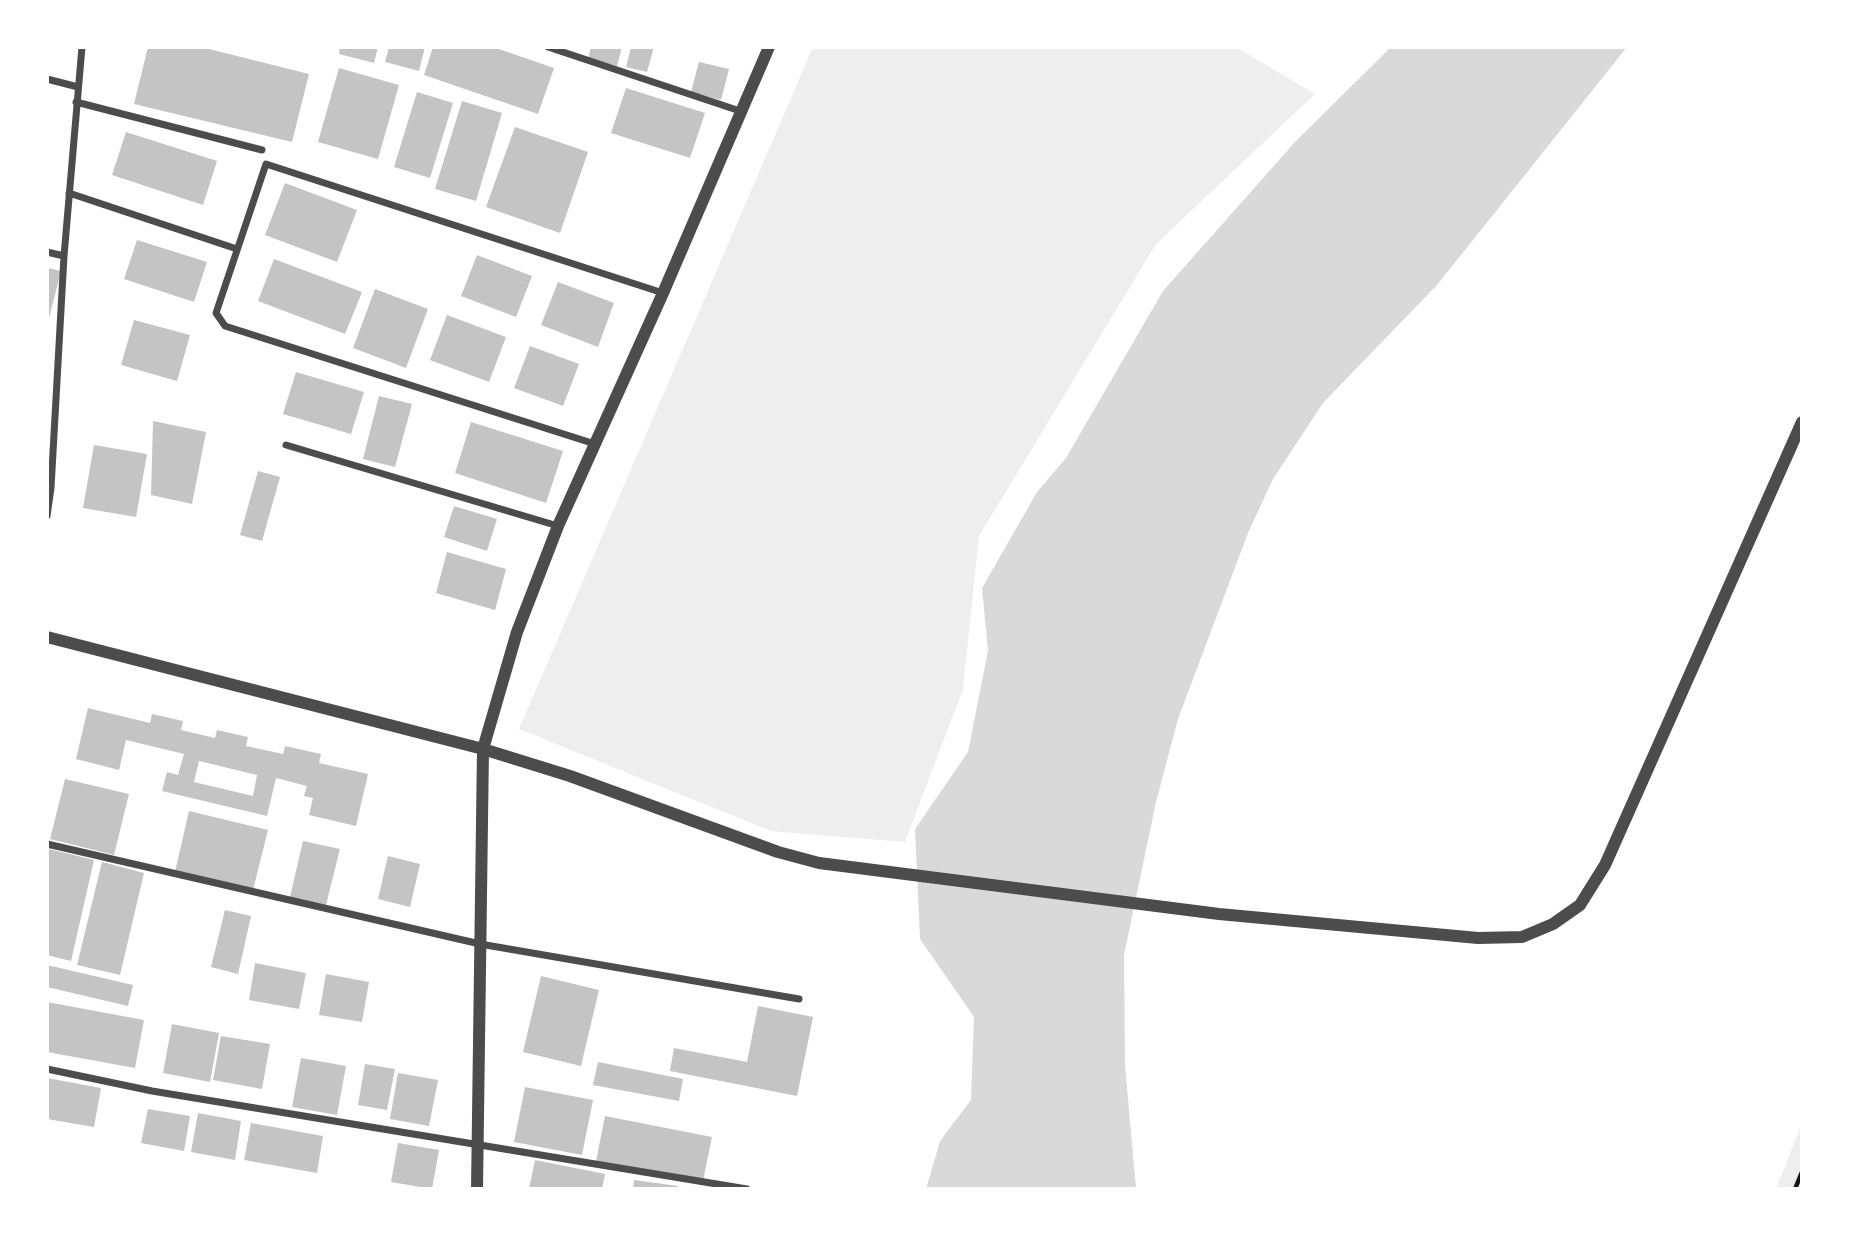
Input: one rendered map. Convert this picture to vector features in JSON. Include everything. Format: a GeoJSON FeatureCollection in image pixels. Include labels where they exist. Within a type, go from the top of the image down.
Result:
{"type":"FeatureCollection","features":[{"type":"Feature","properties":{"kind":"street"},"geometry":{"type":"LineString","coordinates":[[47,516],[64,256],[82,47]]}},
{"type":"Feature","properties":{"kind":"street"},"geometry":{"type":"LineString","coordinates":[[548,47],[743,112]]}},
{"type":"Feature","properties":{"kind":"street"},"geometry":{"type":"LineString","coordinates":[[477,1189],[482,749],[517,632],[558,526],[743,112],[769,47]]}},
{"type":"Feature","properties":{"kind":"street"},"geometry":{"type":"LineString","coordinates":[[47,79],[78,87]]}},
{"type":"Feature","properties":{"kind":"street"},"geometry":{"type":"LineString","coordinates":[[76,102],[262,150]]}},
{"type":"Feature","properties":{"kind":"street"},"geometry":{"type":"LineString","coordinates":[[596,444],[225,326],[216,313],[266,164],[663,293]]}},
{"type":"Feature","properties":{"kind":"street"},"geometry":{"type":"LineString","coordinates":[[69,192],[237,249]]}},
{"type":"Feature","properties":{"kind":"street"},"geometry":{"type":"LineString","coordinates":[[47,252],[64,256]]}},
{"type":"Feature","properties":{"kind":"street"},"geometry":{"type":"LineString","coordinates":[[47,637],[482,749],[570,776],[778,852],[819,863],[1219,915],[1478,938],[1522,937],[1553,924],[1580,905],[1605,865],[1802,422]]}},
{"type":"Feature","properties":{"kind":"street"},"geometry":{"type":"LineString","coordinates":[[286,445],[558,526]]}},
{"type":"Feature","properties":{"kind":"street"},"geometry":{"type":"LineString","coordinates":[[47,844],[480,944],[799,999]]}},
{"type":"Feature","properties":{"kind":"street"},"geometry":{"type":"LineString","coordinates":[[47,1069],[152,1091],[747,1189]]}},
{"type":"Feature","properties":{"kind":"path"},"geometry":{"type":"LineString","coordinates":[[1795,1189],[1802,1172]]}},
{"type":"Feature","properties":{"kind":"shaded area"},"geometry":{"type":"Polygon","coordinates":[[[813,47],[1236,47],[1315,94],[1156,244],[979,536],[963,689],[905,842],[771,831],[519,729],[813,47]]]}},
{"type":"Feature","properties":{"kind":"shaded area"},"geometry":{"type":"Polygon","coordinates":[[[1391,47],[1627,47],[1437,285],[1323,403],[1273,479],[1248,533],[1178,719],[1156,802],[1124,955],[1125,1065],[1136,1189],[926,1189],[940,1141],[971,1100],[974,1017],[920,939],[915,829],[968,752],[988,651],[982,588],[1037,492],[1066,458],[1163,291],[1295,142],[1391,47]]]}},
{"type":"Feature","properties":{"kind":"shaded area"},"geometry":{"type":"Polygon","coordinates":[[[1802,1123],[1802,1189],[1776,1189],[1802,1123]]]}},
{"type":"Feature","properties":{"kind":"building"},"geometry":{"type":"Polygon","coordinates":[[[148,47],[201,47],[309,74],[292,142],[134,104],[148,47]]]}},
{"type":"Feature","properties":{"kind":"building"},"geometry":{"type":"Polygon","coordinates":[[[340,47],[378,47],[374,63],[339,54],[340,47]]]}},
{"type":"Feature","properties":{"kind":"building"},"geometry":{"type":"Polygon","coordinates":[[[389,47],[425,47],[419,71],[385,62],[389,47]]]}},
{"type":"Feature","properties":{"kind":"building"},"geometry":{"type":"Polygon","coordinates":[[[433,47],[493,47],[554,68],[538,114],[424,75],[433,47]]]}},
{"type":"Feature","properties":{"kind":"building"},"geometry":{"type":"Polygon","coordinates":[[[591,47],[622,47],[617,66],[588,59],[591,47]]]}},
{"type":"Feature","properties":{"kind":"building"},"geometry":{"type":"Polygon","coordinates":[[[631,47],[654,47],[647,72],[626,67],[631,47]]]}},
{"type":"Feature","properties":{"kind":"building"},"geometry":{"type":"Polygon","coordinates":[[[699,62],[729,69],[721,100],[691,92],[699,62]]]}},
{"type":"Feature","properties":{"kind":"building"},"geometry":{"type":"Polygon","coordinates":[[[339,68],[399,85],[378,159],[318,142],[339,68]]]}},
{"type":"Feature","properties":{"kind":"building"},"geometry":{"type":"Polygon","coordinates":[[[626,88],[705,113],[690,158],[611,133],[626,88]]]}},
{"type":"Feature","properties":{"kind":"building"},"geometry":{"type":"Polygon","coordinates":[[[417,92],[453,103],[430,178],[394,167],[417,92]]]}},
{"type":"Feature","properties":{"kind":"building"},"geometry":{"type":"Polygon","coordinates":[[[462,101],[502,113],[476,201],[435,189],[462,101]]]}},
{"type":"Feature","properties":{"kind":"building"},"geometry":{"type":"Polygon","coordinates":[[[515,127],[588,152],[560,233],[486,207],[515,127]]]}},
{"type":"Feature","properties":{"kind":"building"},"geometry":{"type":"Polygon","coordinates":[[[126,132],[217,161],[203,205],[112,175],[126,132]]]}},
{"type":"Feature","properties":{"kind":"building"},"geometry":{"type":"Polygon","coordinates":[[[285,183],[357,210],[337,262],[265,235],[285,183]]]}},
{"type":"Feature","properties":{"kind":"building"},"geometry":{"type":"Polygon","coordinates":[[[137,240],[207,262],[194,302],[124,279],[137,240]]]}},
{"type":"Feature","properties":{"kind":"building"},"geometry":{"type":"Polygon","coordinates":[[[477,255],[532,276],[516,317],[461,296],[477,255]]]}},
{"type":"Feature","properties":{"kind":"building"},"geometry":{"type":"Polygon","coordinates":[[[274,259],[362,292],[345,334],[258,301],[274,259]]]}},
{"type":"Feature","properties":{"kind":"building"},"geometry":{"type":"Polygon","coordinates":[[[47,268],[61,271],[48,322],[47,321],[47,268]]]}},
{"type":"Feature","properties":{"kind":"building"},"geometry":{"type":"Polygon","coordinates":[[[558,282],[614,303],[598,347],[541,325],[558,282]]]}},
{"type":"Feature","properties":{"kind":"building"},"geometry":{"type":"Polygon","coordinates":[[[375,289],[428,309],[406,368],[353,348],[375,289]]]}},
{"type":"Feature","properties":{"kind":"building"},"geometry":{"type":"Polygon","coordinates":[[[447,315],[506,337],[489,382],[430,360],[447,315]]]}},
{"type":"Feature","properties":{"kind":"building"},"geometry":{"type":"Polygon","coordinates":[[[134,320],[190,335],[177,381],[121,365],[134,320]]]}},
{"type":"Feature","properties":{"kind":"building"},"geometry":{"type":"Polygon","coordinates":[[[530,346],[579,364],[563,406],[514,388],[530,346]]]}},
{"type":"Feature","properties":{"kind":"building"},"geometry":{"type":"Polygon","coordinates":[[[296,372],[364,392],[351,434],[283,414],[296,372]]]}},
{"type":"Feature","properties":{"kind":"building"},"geometry":{"type":"Polygon","coordinates":[[[379,396],[412,404],[395,467],[363,459],[379,396]]]}},
{"type":"Feature","properties":{"kind":"building"},"geometry":{"type":"Polygon","coordinates":[[[153,421],[206,432],[192,504],[151,495],[153,421]]]}},
{"type":"Feature","properties":{"kind":"building"},"geometry":{"type":"Polygon","coordinates":[[[471,422],[563,451],[546,503],[455,473],[471,422]]]}},
{"type":"Feature","properties":{"kind":"building"},"geometry":{"type":"Polygon","coordinates":[[[94,445],[147,454],[136,517],[83,508],[94,445]]]}},
{"type":"Feature","properties":{"kind":"building"},"geometry":{"type":"Polygon","coordinates":[[[258,471],[280,477],[262,541],[240,535],[258,471]]]}},
{"type":"Feature","properties":{"kind":"building"},"geometry":{"type":"Polygon","coordinates":[[[454,506],[497,519],[487,551],[444,537],[454,506]]]}},
{"type":"Feature","properties":{"kind":"building"},"geometry":{"type":"Polygon","coordinates":[[[447,552],[506,569],[495,610],[436,593],[447,552]]]}},
{"type":"Feature","properties":{"kind":"building"},"geometry":{"type":"Polygon","coordinates":[[[88,708],[150,723],[152,714],[183,721],[181,730],[215,738],[217,730],[248,737],[246,746],[283,754],[285,746],[321,754],[319,763],[368,774],[356,826],[309,815],[313,798],[304,796],[307,786],[276,778],[267,816],[162,791],[167,772],[178,775],[184,754],[126,740],[119,770],[76,759],[88,708]],[[199,761],[194,782],[253,796],[257,775],[199,761]]]}},
{"type":"Feature","properties":{"kind":"building"},"geometry":{"type":"Polygon","coordinates":[[[65,779],[129,794],[114,855],[50,839],[65,779]]]}},
{"type":"Feature","properties":{"kind":"building"},"geometry":{"type":"Polygon","coordinates":[[[189,811],[268,830],[253,890],[175,872],[189,811]]]}},
{"type":"Feature","properties":{"kind":"building"},"geometry":{"type":"Polygon","coordinates":[[[303,841],[340,849],[326,905],[290,897],[303,841]]]}},
{"type":"Feature","properties":{"kind":"building"},"geometry":{"type":"Polygon","coordinates":[[[49,849],[94,860],[71,961],[47,955],[49,849]]]}},
{"type":"Feature","properties":{"kind":"building"},"geometry":{"type":"Polygon","coordinates":[[[388,856],[420,864],[410,907],[378,899],[388,856]]]}},
{"type":"Feature","properties":{"kind":"building"},"geometry":{"type":"Polygon","coordinates":[[[102,862],[144,873],[120,975],[77,965],[102,862]]]}},
{"type":"Feature","properties":{"kind":"building"},"geometry":{"type":"Polygon","coordinates":[[[225,910],[251,916],[238,974],[211,967],[225,910]]]}},
{"type":"Feature","properties":{"kind":"building"},"geometry":{"type":"Polygon","coordinates":[[[255,963],[306,973],[299,1009],[249,1000],[255,963]]]}},
{"type":"Feature","properties":{"kind":"building"},"geometry":{"type":"Polygon","coordinates":[[[47,965],[133,985],[128,1006],[47,987],[47,965]]]}},
{"type":"Feature","properties":{"kind":"building"},"geometry":{"type":"Polygon","coordinates":[[[326,974],[369,982],[362,1022],[319,1015],[326,974]]]}},
{"type":"Feature","properties":{"kind":"building"},"geometry":{"type":"Polygon","coordinates":[[[541,976],[599,990],[581,1066],[523,1052],[541,976]]]}},
{"type":"Feature","properties":{"kind":"building"},"geometry":{"type":"Polygon","coordinates":[[[47,1002],[144,1020],[135,1068],[47,1052],[47,1002]]]}},
{"type":"Feature","properties":{"kind":"building"},"geometry":{"type":"Polygon","coordinates":[[[758,1006],[813,1017],[797,1096],[670,1071],[674,1048],[747,1062],[758,1006]]]}},
{"type":"Feature","properties":{"kind":"building"},"geometry":{"type":"Polygon","coordinates":[[[172,1024],[219,1033],[210,1082],[163,1073],[172,1024]]]}},
{"type":"Feature","properties":{"kind":"building"},"geometry":{"type":"Polygon","coordinates":[[[221,1036],[270,1044],[262,1089],[213,1080],[221,1036]]]}},
{"type":"Feature","properties":{"kind":"building"},"geometry":{"type":"Polygon","coordinates":[[[301,1058],[346,1066],[337,1115],[292,1107],[301,1058]]]}},
{"type":"Feature","properties":{"kind":"building"},"geometry":{"type":"Polygon","coordinates":[[[598,1062],[683,1079],[679,1101],[593,1085],[598,1062]]]}},
{"type":"Feature","properties":{"kind":"building"},"geometry":{"type":"Polygon","coordinates":[[[365,1064],[395,1069],[387,1110],[358,1105],[365,1064]]]}},
{"type":"Feature","properties":{"kind":"building"},"geometry":{"type":"Polygon","coordinates":[[[398,1073],[438,1080],[429,1126],[390,1119],[398,1073]]]}},
{"type":"Feature","properties":{"kind":"building"},"geometry":{"type":"Polygon","coordinates":[[[47,1078],[101,1088],[94,1127],[47,1119],[47,1078]]]}},
{"type":"Feature","properties":{"kind":"building"},"geometry":{"type":"Polygon","coordinates":[[[525,1087],[593,1100],[582,1155],[514,1142],[525,1087]]]}},
{"type":"Feature","properties":{"kind":"building"},"geometry":{"type":"Polygon","coordinates":[[[148,1109],[190,1116],[184,1151],[141,1143],[148,1109]]]}},
{"type":"Feature","properties":{"kind":"building"},"geometry":{"type":"Polygon","coordinates":[[[198,1113],[241,1121],[235,1160],[191,1152],[198,1113]]]}},
{"type":"Feature","properties":{"kind":"building"},"geometry":{"type":"Polygon","coordinates":[[[605,1116],[712,1137],[703,1181],[596,1161],[605,1116]]]}},
{"type":"Feature","properties":{"kind":"building"},"geometry":{"type":"Polygon","coordinates":[[[251,1123],[323,1136],[317,1173],[244,1160],[251,1123]]]}},
{"type":"Feature","properties":{"kind":"building"},"geometry":{"type":"Polygon","coordinates":[[[398,1143],[439,1150],[432,1189],[391,1182],[398,1143]]]}},
{"type":"Feature","properties":{"kind":"building"},"geometry":{"type":"Polygon","coordinates":[[[535,1160],[605,1174],[602,1189],[529,1189],[535,1160]]]}},
{"type":"Feature","properties":{"kind":"building"},"geometry":{"type":"Polygon","coordinates":[[[634,1180],[678,1186],[678,1189],[633,1189],[634,1180]]]}}]}
